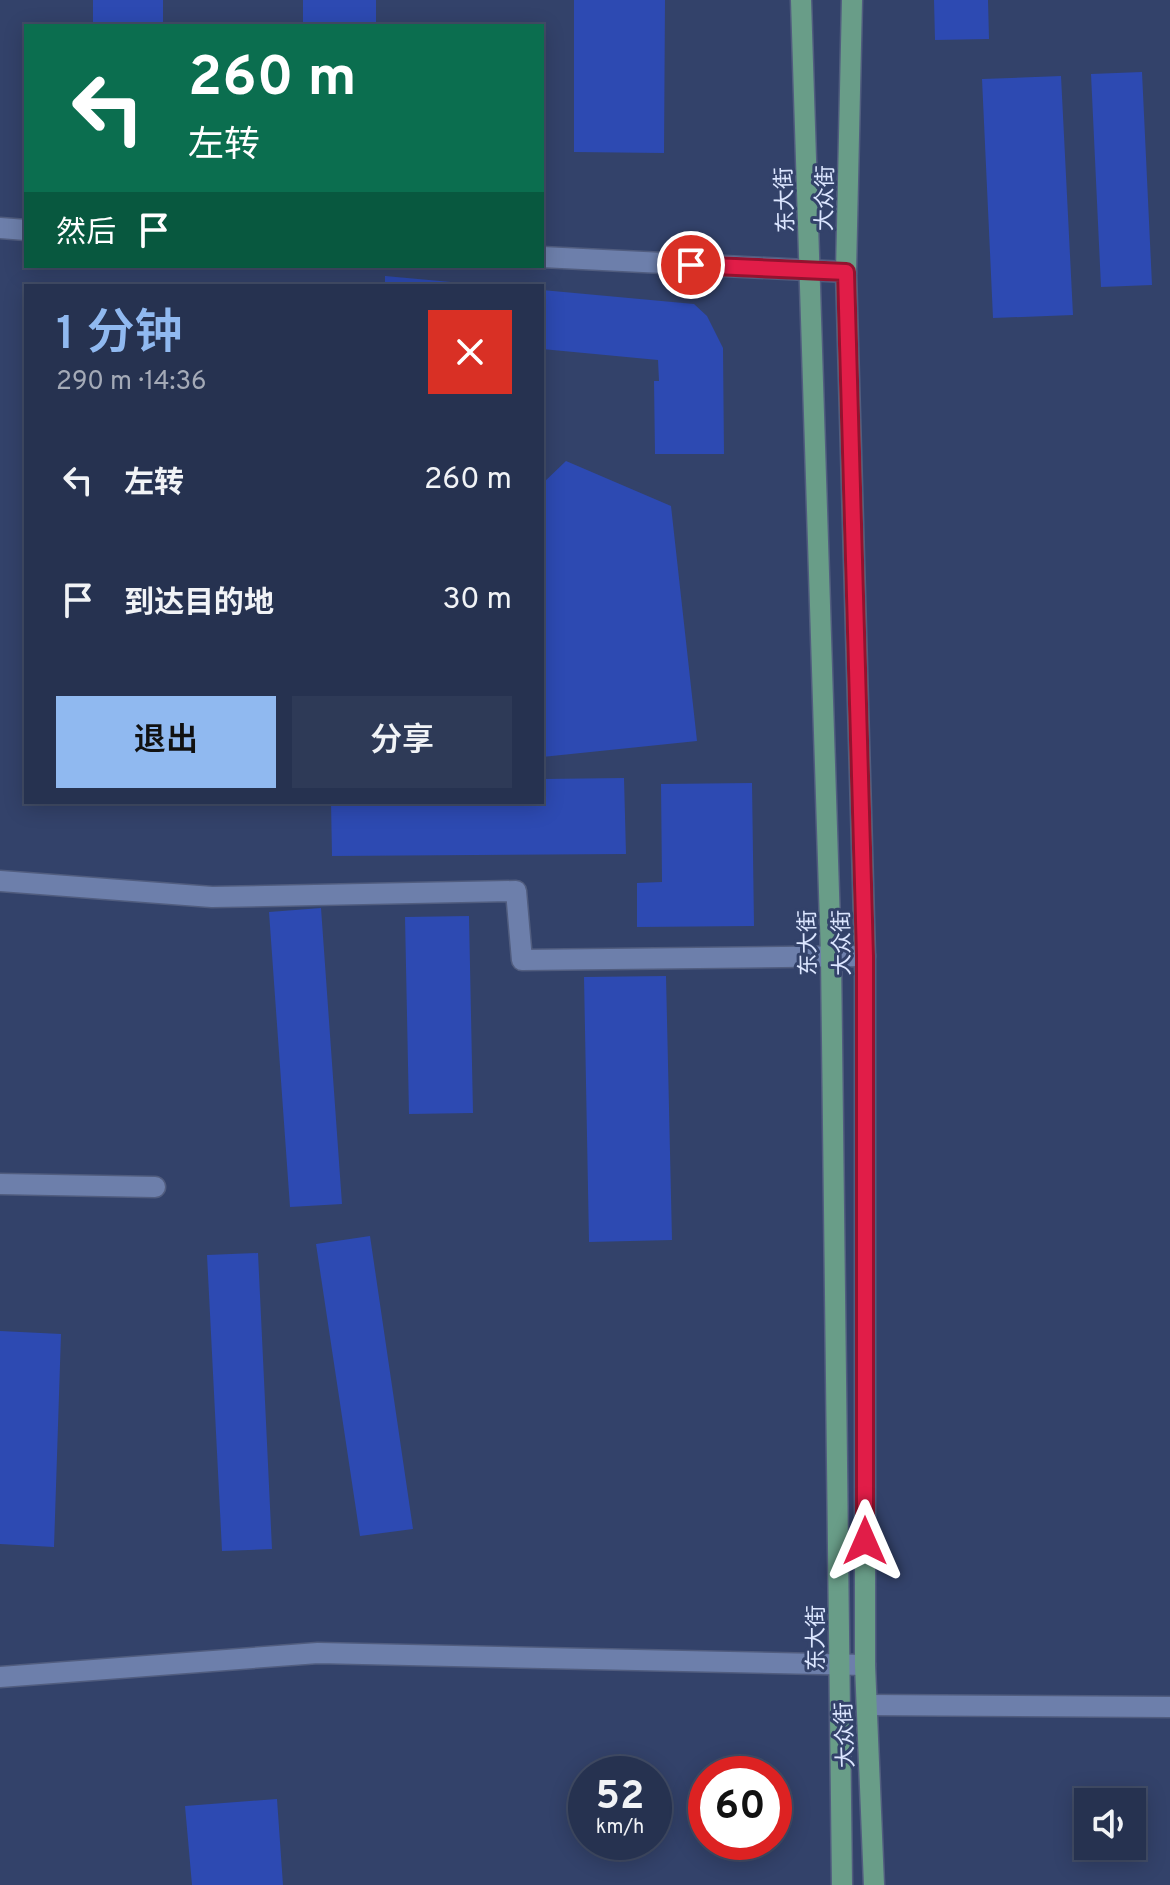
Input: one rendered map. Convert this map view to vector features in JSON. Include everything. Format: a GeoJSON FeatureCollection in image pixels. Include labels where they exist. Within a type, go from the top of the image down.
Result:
{"type":"FeatureCollection","features":[{"type":"Feature","properties":{"kind":"main road","name":"东大街"},"geometry":{"type":"LineString","coordinates":[[801,0],[831,956],[842,1885]]}},
{"type":"Feature","properties":{"kind":"main road","name":"大众街"},"geometry":{"type":"LineString","coordinates":[[852,0],[846,272],[865,956],[865,1665],[874,1885]]}},
{"type":"Feature","properties":{"kind":"street"},"geometry":{"type":"LineString","coordinates":[[0,228],[24,230]]}},
{"type":"Feature","properties":{"kind":"street"},"geometry":{"type":"LineString","coordinates":[[544,257],[846,272]]}},
{"type":"Feature","properties":{"kind":"street"},"geometry":{"type":"LineString","coordinates":[[0,881],[212,897],[516,891],[522,960],[865,956]]}},
{"type":"Feature","properties":{"kind":"street"},"geometry":{"type":"LineString","coordinates":[[0,1184],[155,1187]]}},
{"type":"Feature","properties":{"kind":"street"},"geometry":{"type":"LineString","coordinates":[[0,1677],[318,1653],[865,1665]]}},
{"type":"Feature","properties":{"kind":"street"},"geometry":{"type":"LineString","coordinates":[[867,1705],[1170,1707]]}},
{"type":"Feature","properties":{"kind":"building"},"geometry":{"type":"Polygon","coordinates":[[[93,0],[163,0],[163,24],[93,24],[93,0]]]}},
{"type":"Feature","properties":{"kind":"building"},"geometry":{"type":"Polygon","coordinates":[[[303,0],[376,0],[376,24],[303,24],[303,0]]]}},
{"type":"Feature","properties":{"kind":"building"},"geometry":{"type":"Polygon","coordinates":[[[574,0],[665,0],[664,153],[574,152],[574,0]]]}},
{"type":"Feature","properties":{"kind":"building"},"geometry":{"type":"Polygon","coordinates":[[[934,0],[988,0],[989,39],[935,40],[934,0]]]}},
{"type":"Feature","properties":{"kind":"building"},"geometry":{"type":"Polygon","coordinates":[[[1142,72],[1152,285],[1101,287],[1091,74],[1142,72]]]}},
{"type":"Feature","properties":{"kind":"building"},"geometry":{"type":"Polygon","coordinates":[[[1061,76],[1073,315],[993,318],[982,79],[1061,76]]]}},
{"type":"Feature","properties":{"kind":"building"},"geometry":{"type":"Polygon","coordinates":[[[385,276],[473,284],[385,284],[385,276]]]}},
{"type":"Feature","properties":{"kind":"building"},"geometry":{"type":"Polygon","coordinates":[[[544,290],[694,304],[707,316],[723,348],[724,454],[655,454],[654,381],[659,381],[658,360],[544,349],[544,290]]]}},
{"type":"Feature","properties":{"kind":"building"},"geometry":{"type":"Polygon","coordinates":[[[566,461],[671,506],[697,741],[544,757],[544,482],[566,461]]]}},
{"type":"Feature","properties":{"kind":"building"},"geometry":{"type":"Polygon","coordinates":[[[624,778],[626,854],[332,856],[331,804],[544,804],[544,779],[624,778]]]}},
{"type":"Feature","properties":{"kind":"building"},"geometry":{"type":"Polygon","coordinates":[[[752,783],[754,926],[637,927],[637,883],[662,882],[661,784],[752,783]]]}},
{"type":"Feature","properties":{"kind":"building"},"geometry":{"type":"Polygon","coordinates":[[[321,908],[342,1204],[290,1207],[269,912],[321,908]]]}},
{"type":"Feature","properties":{"kind":"building"},"geometry":{"type":"Polygon","coordinates":[[[469,916],[473,1113],[409,1114],[405,917],[469,916]]]}},
{"type":"Feature","properties":{"kind":"building"},"geometry":{"type":"Polygon","coordinates":[[[666,976],[672,1240],[589,1242],[584,977],[666,976]]]}},
{"type":"Feature","properties":{"kind":"building"},"geometry":{"type":"Polygon","coordinates":[[[370,1236],[413,1529],[360,1536],[316,1244],[370,1236]]]}},
{"type":"Feature","properties":{"kind":"building"},"geometry":{"type":"Polygon","coordinates":[[[258,1253],[272,1549],[222,1551],[207,1255],[258,1253]]]}},
{"type":"Feature","properties":{"kind":"building"},"geometry":{"type":"Polygon","coordinates":[[[0,1331],[61,1334],[54,1547],[0,1544],[0,1331]]]}},
{"type":"Feature","properties":{"kind":"building"},"geometry":{"type":"Polygon","coordinates":[[[277,1799],[283,1885],[192,1885],[185,1806],[277,1799]]]}},
{"type":"Feature","properties":{"kind":"route"},"geometry":{"type":"LineString","coordinates":[[691,265],[846,272],[865,956],[865,1541]]}}]}
